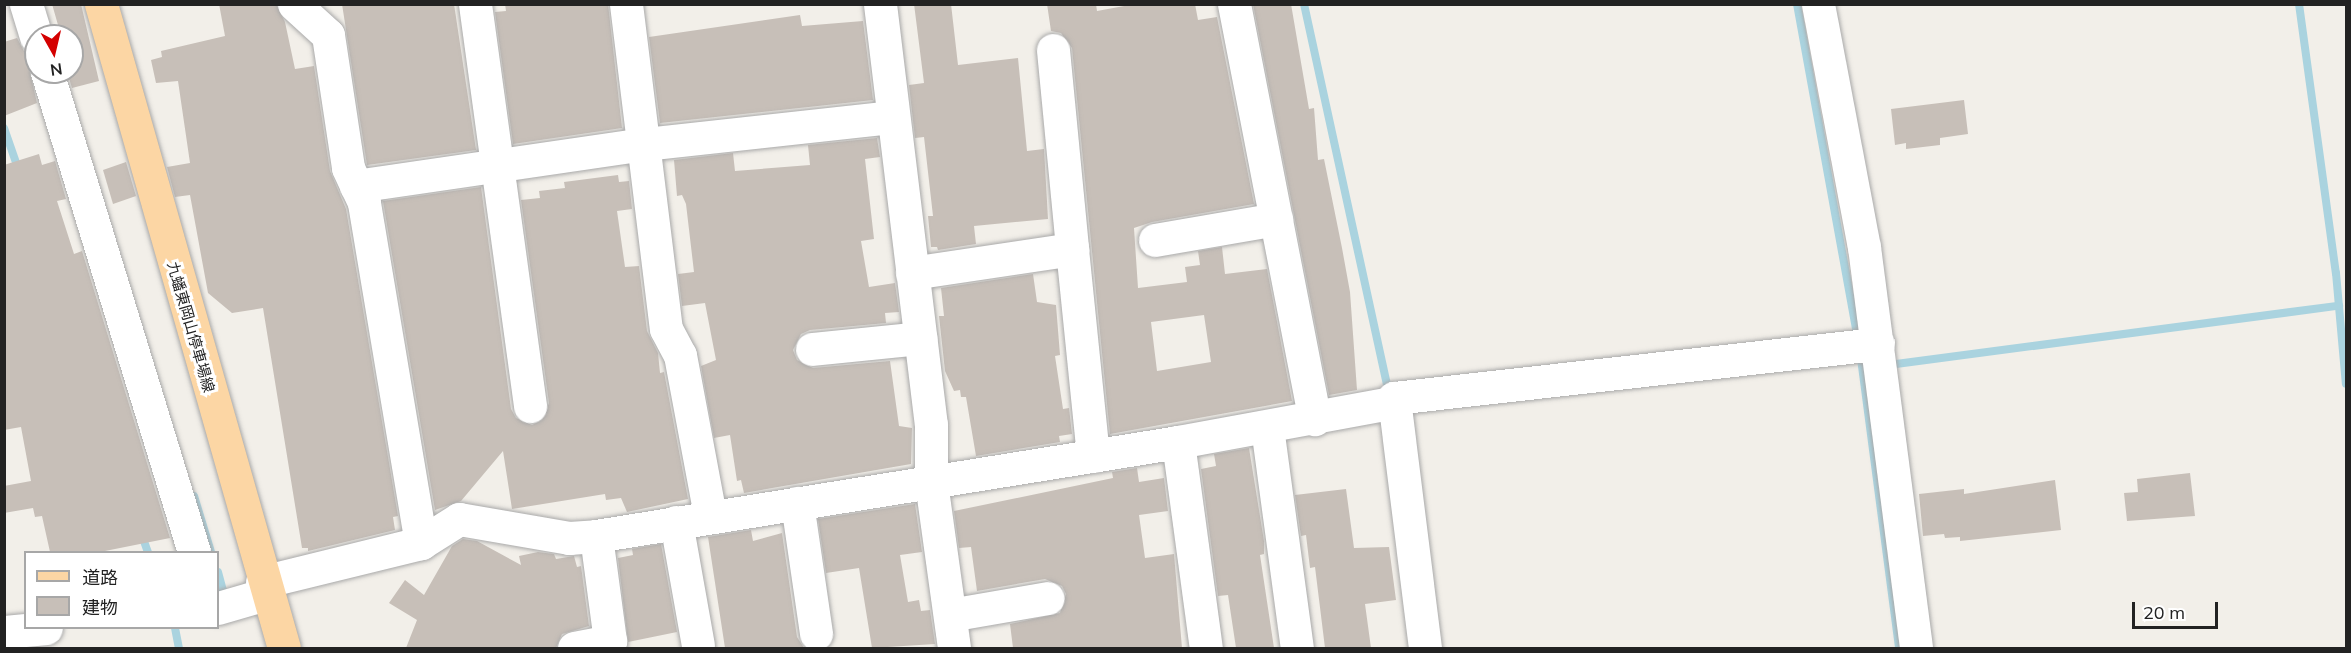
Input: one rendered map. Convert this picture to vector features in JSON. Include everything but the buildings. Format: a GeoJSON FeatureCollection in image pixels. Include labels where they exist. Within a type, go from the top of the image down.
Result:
{"type":"FeatureCollection","features":[{"type":"Feature","properties":{"kind":"main road","name":"九蟠東岡山停車場線"},"geometry":{"type":"LineString","coordinates":[[101,4],[264,588],[284,648]]}},
{"type":"Feature","properties":{"kind":"street"},"geometry":{"type":"LineString","coordinates":[[26,4],[32,24]]}},
{"type":"Feature","properties":{"kind":"street"},"geometry":{"type":"LineString","coordinates":[[294,4],[328,35],[348,168],[364,202],[421,543]]}},
{"type":"Feature","properties":{"kind":"street"},"geometry":{"type":"LineString","coordinates":[[475,4],[530,406]]}},
{"type":"Feature","properties":{"kind":"street"},"geometry":{"type":"LineString","coordinates":[[626,4],[666,329],[680,355],[710,516]]}},
{"type":"Feature","properties":{"kind":"street"},"geometry":{"type":"LineString","coordinates":[[880,4],[931,424],[931,482],[954,648]]}},
{"type":"Feature","properties":{"kind":"street"},"geometry":{"type":"LineString","coordinates":[[1234,4],[1315,419]]}},
{"type":"Feature","properties":{"kind":"street"},"geometry":{"type":"LineString","coordinates":[[1818,4],[1865,345],[1916,648]]}},
{"type":"Feature","properties":{"kind":"street"},"geometry":{"type":"LineString","coordinates":[[1053,50],[1093,456]]}},
{"type":"Feature","properties":{"kind":"street"},"geometry":{"type":"LineString","coordinates":[[51,84],[194,551]]}},
{"type":"Feature","properties":{"kind":"street"},"geometry":{"type":"LineString","coordinates":[[356,186],[644,144],[893,117]]}},
{"type":"Feature","properties":{"kind":"street"},"geometry":{"type":"LineString","coordinates":[[1155,240],[1276,219]]}},
{"type":"Feature","properties":{"kind":"street"},"geometry":{"type":"LineString","coordinates":[[912,273],[1072,249]]}},
{"type":"Feature","properties":{"kind":"street"},"geometry":{"type":"LineString","coordinates":[[812,349],[920,338]]}},
{"type":"Feature","properties":{"kind":"street"},"geometry":{"type":"LineString","coordinates":[[219,608],[264,588],[421,543],[459,519],[569,538],[596,536],[1315,419],[1390,403],[1394,398],[1865,345]]}},
{"type":"Feature","properties":{"kind":"street"},"geometry":{"type":"LineString","coordinates":[[1390,403],[1425,648]]}},
{"type":"Feature","properties":{"kind":"street"},"geometry":{"type":"LineString","coordinates":[[1267,427],[1297,648]]}},
{"type":"Feature","properties":{"kind":"street"},"geometry":{"type":"LineString","coordinates":[[1178,442],[1206,648]]}},
{"type":"Feature","properties":{"kind":"street"},"geometry":{"type":"LineString","coordinates":[[797,503],[816,634]]}},
{"type":"Feature","properties":{"kind":"street"},"geometry":{"type":"LineString","coordinates":[[676,522],[698,645]]}},
{"type":"Feature","properties":{"kind":"street"},"geometry":{"type":"LineString","coordinates":[[574,648],[610,641],[596,536]]}},
{"type":"Feature","properties":{"kind":"street"},"geometry":{"type":"LineString","coordinates":[[950,615],[1048,598]]}},
{"type":"Feature","properties":{"kind":"street"},"geometry":{"type":"LineString","coordinates":[[4,632],[29,629]]}},
{"type":"Feature","properties":{"kind":"waterway"},"geometry":{"type":"LineString","coordinates":[[1304,4],[1389,395]]}},
{"type":"Feature","properties":{"kind":"waterway"},"geometry":{"type":"LineString","coordinates":[[1797,4],[1858,339]]}},
{"type":"Feature","properties":{"kind":"waterway"},"geometry":{"type":"LineString","coordinates":[[2299,4],[2336,273],[2346,384]]}},
{"type":"Feature","properties":{"kind":"waterway"},"geometry":{"type":"LineString","coordinates":[[4,128],[19,171]]}},
{"type":"Feature","properties":{"kind":"waterway"},"geometry":{"type":"LineString","coordinates":[[1896,364],[2339,306]]}},
{"type":"Feature","properties":{"kind":"waterway"},"geometry":{"type":"LineString","coordinates":[[1860,351],[1899,648]]}},
{"type":"Feature","properties":{"kind":"waterway"},"geometry":{"type":"LineString","coordinates":[[194,496],[211,551]]}},
{"type":"Feature","properties":{"kind":"waterway"},"geometry":{"type":"LineString","coordinates":[[141,533],[148,551]]}},
{"type":"Feature","properties":{"kind":"waterway"},"geometry":{"type":"LineString","coordinates":[[219,576],[224,594]]}},
{"type":"Feature","properties":{"kind":"waterway"},"geometry":{"type":"LineString","coordinates":[[175,629],[179,648]]}}]}
